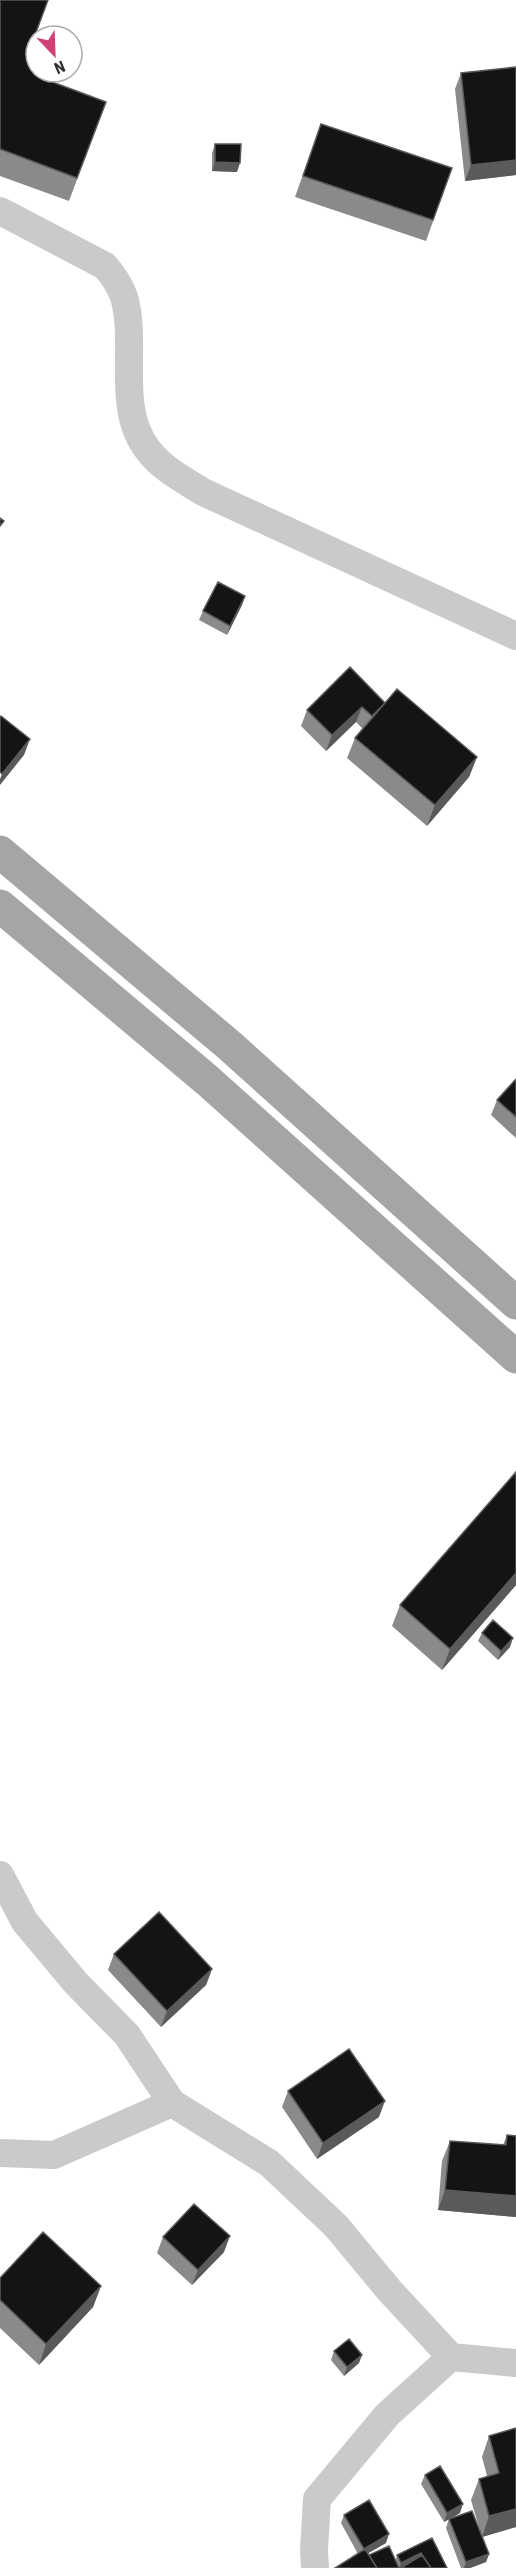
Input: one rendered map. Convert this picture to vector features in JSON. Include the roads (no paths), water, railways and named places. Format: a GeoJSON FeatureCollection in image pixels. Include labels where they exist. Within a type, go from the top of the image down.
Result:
{"type":"FeatureCollection","features":[{"type":"Feature","properties":{"kind":"main road"},"geometry":{"type":"LineString","coordinates":[[0,852],[230,1046],[516,1303]]}},
{"type":"Feature","properties":{"kind":"main road"},"geometry":{"type":"LineString","coordinates":[[0,906],[207,1080],[516,1357]]}},
{"type":"Feature","properties":{"kind":"street"},"geometry":{"type":"LineString","coordinates":[[0,211],[105,266],[114,277],[124,298],[129,341],[130,402],[137,431],[148,450],[162,463],[202,492],[516,636]]}},
{"type":"Feature","properties":{"kind":"street"},"geometry":{"type":"LineString","coordinates":[[0,1875],[25,1922],[76,1983],[127,2035],[172,2103],[269,2163],[336,2226],[389,2290],[451,2357],[516,2363]]}},
{"type":"Feature","properties":{"kind":"street"},"geometry":{"type":"LineString","coordinates":[[0,2153],[54,2155],[172,2103]]}},
{"type":"Feature","properties":{"kind":"street"},"geometry":{"type":"LineString","coordinates":[[315,2568],[317,2499],[387,2415],[451,2357]]}}]}
